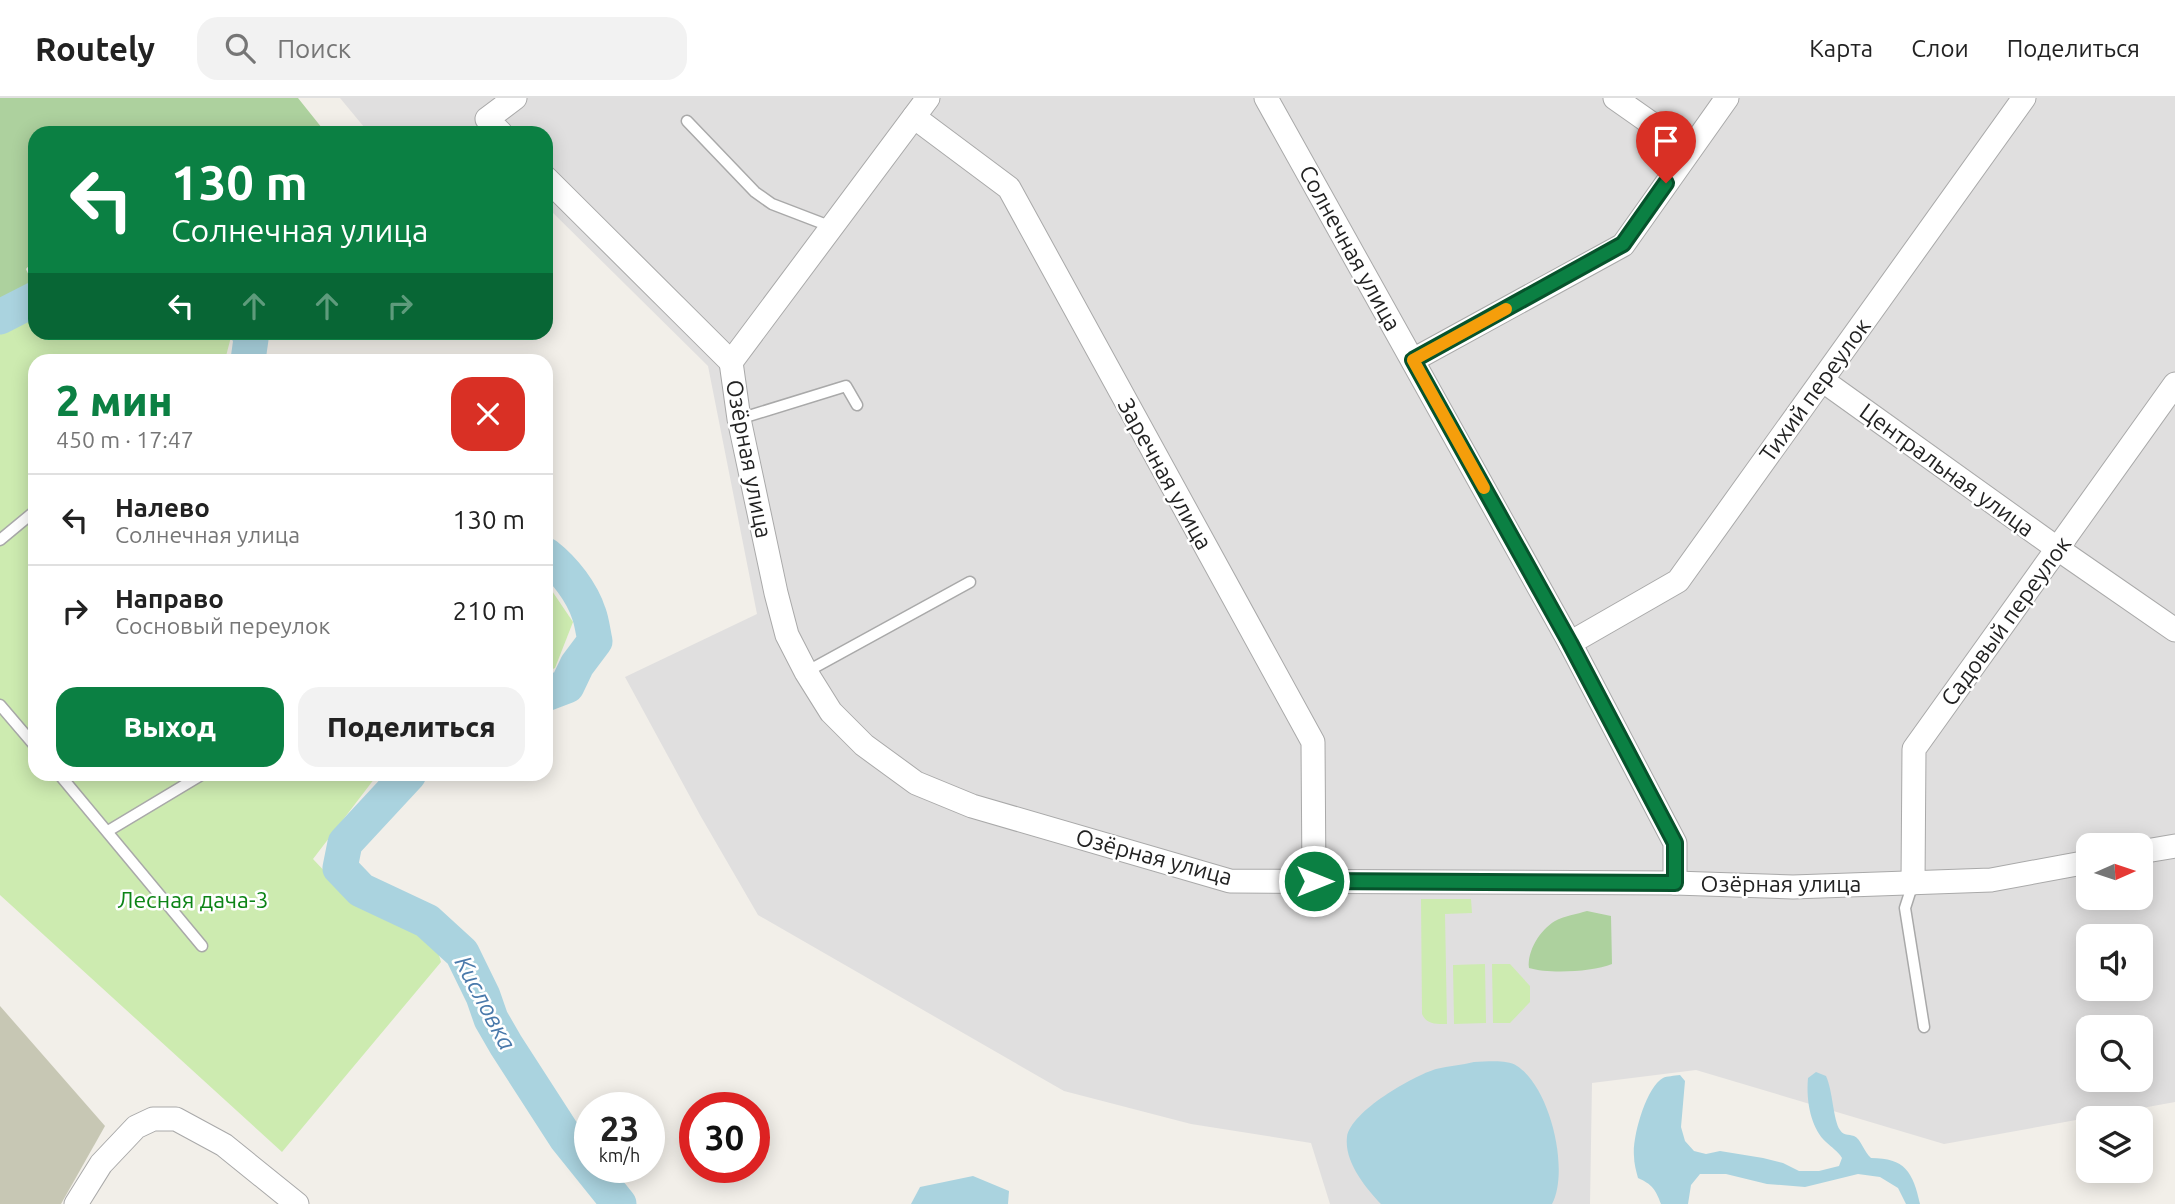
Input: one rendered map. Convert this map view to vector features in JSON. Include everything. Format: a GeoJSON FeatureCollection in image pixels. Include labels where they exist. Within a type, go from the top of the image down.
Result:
{"type":"FeatureCollection","features":[{"type":"Feature","properties":{"kind":"street"},"geometry":{"type":"LineString","coordinates":[[494,126],[515,98]]}},
{"type":"Feature","properties":{"kind":"street"},"geometry":{"type":"LineString","coordinates":[[553,185],[731,362],[928,98]]}},
{"type":"Feature","properties":{"kind":"street","name":"Солнечная улица"},"geometry":{"type":"LineString","coordinates":[[1266,98],[1570,643],[1675,843],[1675,883]]}},
{"type":"Feature","properties":{"kind":"street"},"geometry":{"type":"LineString","coordinates":[[1615,98],[1689,150]]}},
{"type":"Feature","properties":{"kind":"street"},"geometry":{"type":"LineString","coordinates":[[1413,360],[1623,244],[1727,98]]}},
{"type":"Feature","properties":{"kind":"street","name":"Тихий переулок"},"geometry":{"type":"LineString","coordinates":[[1570,643],[1678,581],[2024,98]]}},
{"type":"Feature","properties":{"kind":"street","name":"Заречная улица"},"geometry":{"type":"LineString","coordinates":[[914,117],[1009,188],[1313,742],[1314,881]]}},
{"type":"Feature","properties":{"kind":"street","name":"Озёрная улица"},"geometry":{"type":"LineString","coordinates":[[731,362],[739,419],[776,593],[787,635],[806,672],[831,712],[864,745],[916,783],[972,806],[1230,881],[1675,883],[1793,887],[1991,880],[2076,864]]}},
{"type":"Feature","properties":{"kind":"street","name":"Центральная улица"},"geometry":{"type":"LineString","coordinates":[[1822,380],[2058,550],[2175,630]]}},
{"type":"Feature","properties":{"kind":"street","name":"Садовый переулок"},"geometry":{"type":"LineString","coordinates":[[1913,883],[1914,749],[2175,384]]}},
{"type":"Feature","properties":{"kind":"street"},"geometry":{"type":"LineString","coordinates":[[2153,850],[2175,846]]}},
{"type":"Feature","properties":{"kind":"street"},"geometry":{"type":"LineString","coordinates":[[76,1204],[101,1164],[136,1127],[153,1119],[176,1119],[224,1145],[297,1204]]}},
{"type":"Feature","properties":{"kind":"lane"},"geometry":{"type":"LineString","coordinates":[[687,121],[755,192],[772,204],[832,227]]}},
{"type":"Feature","properties":{"kind":"lane"},"geometry":{"type":"LineString","coordinates":[[739,419],[846,386],[856,405]]}},
{"type":"Feature","properties":{"kind":"lane"},"geometry":{"type":"LineString","coordinates":[[0,540],[28,517]]}},
{"type":"Feature","properties":{"kind":"lane"},"geometry":{"type":"LineString","coordinates":[[806,672],[970,582]]}},
{"type":"Feature","properties":{"kind":"lane"},"geometry":{"type":"LineString","coordinates":[[0,705],[28,738]]}},
{"type":"Feature","properties":{"kind":"lane"},"geometry":{"type":"LineString","coordinates":[[65,781],[202,946]]}},
{"type":"Feature","properties":{"kind":"lane"},"geometry":{"type":"LineString","coordinates":[[108,831],[191,781]]}},
{"type":"Feature","properties":{"kind":"lane"},"geometry":{"type":"LineString","coordinates":[[1913,883],[1905,908],[1924,1027]]}},
{"type":"Feature","properties":{"kind":"shaded area"},"geometry":{"type":"Polygon","coordinates":[[[340,98],[2175,98],[2175,1102],[2153,1106],[2076,1106],[2076,1120],[1944,1144],[1696,1070],[1592,1083],[1590,1204],[1330,1204],[1311,1143],[1191,1124],[1064,1091],[758,915],[625,677],[757,614],[708,366],[553,213],[553,126],[363,126],[340,98]]]}},
{"type":"Feature","properties":{"kind":"shaded area"},"geometry":{"type":"Polygon","coordinates":[[[0,1006],[105,1126],[61,1204],[0,1204],[0,1006]]]}},
{"type":"Feature","properties":{"kind":"green space"},"geometry":{"type":"Polygon","coordinates":[[[0,98],[298,98],[320,126],[28,126],[28,287],[0,301],[0,98]]]}},
{"type":"Feature","properties":{"kind":"green space","name":"Лесная дача-3"},"geometry":{"type":"Polygon","coordinates":[[[28,310],[28,340],[230,340],[227,354],[28,354],[28,781],[373,781],[313,859],[348,896],[433,935],[441,962],[282,1152],[0,895],[0,322],[28,310]]]}},
{"type":"Feature","properties":{"kind":"green space"},"geometry":{"type":"Polygon","coordinates":[[[553,592],[573,622],[553,669],[553,592]]]}},
{"type":"Feature","properties":{"kind":"green space"},"geometry":{"type":"Polygon","coordinates":[[[1421,899],[1471,899],[1472,913],[1445,914],[1447,1024],[1429,1022],[1422,1014],[1421,899]]]}},
{"type":"Feature","properties":{"kind":"green space"},"geometry":{"type":"Polygon","coordinates":[[[1587,911],[1611,916],[1612,964],[1570,971],[1529,968],[1532,948],[1549,925],[1559,919],[1587,911]]]}},
{"type":"Feature","properties":{"kind":"green space"},"geometry":{"type":"Polygon","coordinates":[[[1485,964],[1486,1023],[1454,1024],[1453,965],[1485,964]]]}},
{"type":"Feature","properties":{"kind":"green space"},"geometry":{"type":"Polygon","coordinates":[[[1492,964],[1510,964],[1530,986],[1530,1002],[1510,1023],[1493,1023],[1492,964]]]}},
{"type":"Feature","properties":{"kind":"water"},"geometry":{"type":"Polygon","coordinates":[[[1496,1061],[1513,1064],[1529,1077],[1539,1092],[1554,1130],[1558,1151],[1557,1189],[1552,1204],[1381,1204],[1352,1165],[1347,1146],[1351,1127],[1371,1106],[1413,1079],[1436,1069],[1496,1061]]]}},
{"type":"Feature","properties":{"kind":"water"},"geometry":{"type":"Polygon","coordinates":[[[1816,1072],[1826,1076],[1840,1130],[1854,1136],[1871,1158],[1892,1161],[1906,1169],[1914,1183],[1920,1204],[1906,1204],[1898,1188],[1880,1177],[1858,1174],[1805,1187],[1767,1184],[1726,1174],[1700,1174],[1691,1185],[1688,1204],[1661,1204],[1653,1188],[1638,1178],[1634,1148],[1646,1102],[1651,1091],[1663,1078],[1680,1075],[1685,1081],[1681,1127],[1685,1141],[1694,1151],[1706,1154],[1720,1151],[1763,1158],[1799,1171],[1819,1171],[1839,1166],[1842,1158],[1816,1129],[1810,1112],[1808,1078],[1816,1072]]]}},
{"type":"Feature","properties":{"kind":"water"},"geometry":{"type":"Polygon","coordinates":[[[973,1176],[1009,1191],[1008,1204],[911,1204],[920,1187],[973,1176]]]}},
{"type":"Feature","properties":{"kind":"waterway","name":"Кисловка"},"geometry":{"type":"LineString","coordinates":[[0,317],[28,303]]}},
{"type":"Feature","properties":{"kind":"waterway","name":"Кисловка"},"geometry":{"type":"LineString","coordinates":[[249,354],[251,340]]}},
{"type":"Feature","properties":{"kind":"waterway","name":"Кисловка"},"geometry":{"type":"LineString","coordinates":[[553,561],[566,574],[582,597],[595,641],[577,665],[567,686],[553,691]]}},
{"type":"Feature","properties":{"kind":"waterway","name":"Кисловка"},"geometry":{"type":"LineString","coordinates":[[403,781],[345,843],[340,868],[361,890],[427,921],[462,953],[491,1019],[506,1045],[566,1138],[619,1204]]}},
{"type":"Feature","properties":{"kind":"slow traffic"},"geometry":{"type":"LineString","coordinates":[[1484,488],[1413,360],[1506,309]]}},
{"type":"Feature","properties":{"kind":"route"},"geometry":{"type":"LineString","coordinates":[[1314,881],[1675,883],[1675,843],[1570,643],[1413,360],[1623,244],[1666,183]]}}]}
